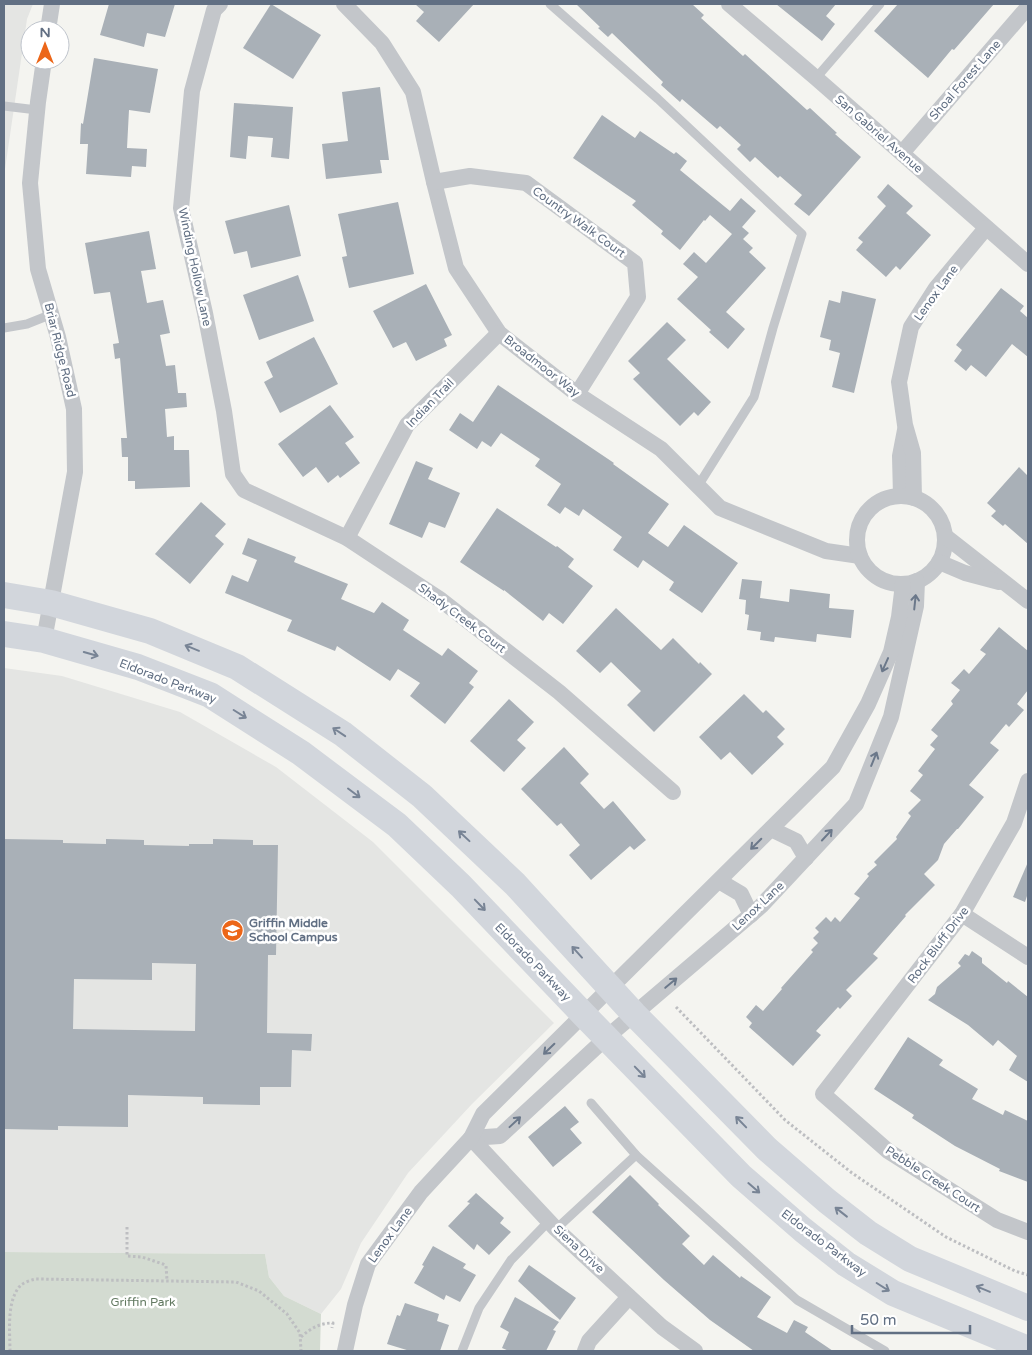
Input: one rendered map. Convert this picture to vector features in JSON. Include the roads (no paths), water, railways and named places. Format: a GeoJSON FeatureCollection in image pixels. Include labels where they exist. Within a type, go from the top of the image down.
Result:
{"type":"FeatureCollection","features":[{"type":"Feature","properties":{"kind":"main road"},"geometry":{"type":"LineString","coordinates":[[4,595],[51,603],[150,631],[237,667],[343,734],[422,796],[515,884],[634,1014],[767,1149],[827,1201],[868,1233],[910,1259],[1028,1308]]}},
{"type":"Feature","properties":{"kind":"main road","name":"Eldorado Parkway"},"geometry":{"type":"LineString","coordinates":[[4,634],[44,640],[138,667],[210,695],[301,753],[397,825],[461,886],[741,1176],[803,1230],[846,1264],[893,1293],[1028,1349]]}},
{"type":"Feature","properties":{"kind":"street"},"geometry":{"type":"LineString","coordinates":[[50,20],[52,4]]}},
{"type":"Feature","properties":{"kind":"street","name":"Winding Hollow Lane"},"geometry":{"type":"LineString","coordinates":[[220,4],[214,10],[192,91],[182,208],[224,411],[233,474]]}},
{"type":"Feature","properties":{"kind":"street","name":"Broadmoor Way"},"geometry":{"type":"LineString","coordinates":[[344,4],[382,43],[413,92],[456,268],[499,333],[577,394],[661,449],[720,508],[792,537],[859,549]]}},
{"type":"Feature","properties":{"kind":"street","name":"San Gabriel Avenue"},"geometry":{"type":"LineString","coordinates":[[728,4],[816,78],[1028,264]]}},
{"type":"Feature","properties":{"kind":"street","name":"Shoal Forest Lane"},"geometry":{"type":"LineString","coordinates":[[902,154],[1028,6]]}},
{"type":"Feature","properties":{"kind":"street","name":"Briar Ridge Road"},"geometry":{"type":"LineString","coordinates":[[43,70],[30,183],[38,269],[58,337],[74,409],[75,472],[44,640]]}},
{"type":"Feature","properties":{"kind":"street","name":"Country Walk Court"},"geometry":{"type":"LineString","coordinates":[[434,182],[470,176],[526,183],[635,263],[638,297],[577,394]]}},
{"type":"Feature","properties":{"kind":"street","name":"Lenox Lane"},"geometry":{"type":"LineString","coordinates":[[907,497],[900,456],[905,425],[899,382],[911,327],[936,288],[986,228]]}},
{"type":"Feature","properties":{"kind":"street","name":"Indian Trail"},"geometry":{"type":"LineString","coordinates":[[347,538],[407,425],[499,333]]}},
{"type":"Feature","properties":{"kind":"street","name":"Shady Creek Court"},"geometry":{"type":"LineString","coordinates":[[233,474],[244,490],[347,538],[441,600],[559,692],[673,792]]}},
{"type":"Feature","properties":{"kind":"street"},"geometry":{"type":"LineString","coordinates":[[907,497],[926,503],[942,523],[945,536],[944,549],[939,562],[930,573],[910,582],[889,582],[877,576],[867,567],[859,549],[859,528],[864,516],[874,505],[887,498],[907,497]]}},
{"type":"Feature","properties":{"kind":"street"},"geometry":{"type":"LineString","coordinates":[[945,536],[1028,601]]}},
{"type":"Feature","properties":{"kind":"street"},"geometry":{"type":"LineString","coordinates":[[939,562],[966,573],[1008,585]]}},
{"type":"Feature","properties":{"kind":"street","name":"Lenox Lane"},"geometry":{"type":"LineString","coordinates":[[345,1351],[355,1305],[368,1264],[421,1192],[471,1138],[482,1114],[833,768],[868,704],[891,652],[910,582]]}},
{"type":"Feature","properties":{"kind":"street","name":"Lenox Lane"},"geometry":{"type":"LineString","coordinates":[[471,1138],[500,1136],[606,1038],[761,906],[856,804],[891,717],[916,606],[910,582]]}},
{"type":"Feature","properties":{"kind":"street","name":"Rock Bluff Drive"},"geometry":{"type":"LineString","coordinates":[[823,1094],[962,914],[1014,822],[1028,781]]}},
{"type":"Feature","properties":{"kind":"street"},"geometry":{"type":"LineString","coordinates":[[771,829],[796,841],[806,858]]}},
{"type":"Feature","properties":{"kind":"street"},"geometry":{"type":"LineString","coordinates":[[719,881],[741,894],[751,915]]}},
{"type":"Feature","properties":{"kind":"street"},"geometry":{"type":"LineString","coordinates":[[962,914],[1028,957]]}},
{"type":"Feature","properties":{"kind":"street","name":"Pebble Creek Court"},"geometry":{"type":"LineString","coordinates":[[823,1094],[888,1151],[997,1220],[1028,1232]]}},
{"type":"Feature","properties":{"kind":"street","name":"Siena Drive"},"geometry":{"type":"LineString","coordinates":[[471,1138],[552,1225],[662,1327],[695,1351]]}},
{"type":"Feature","properties":{"kind":"street"},"geometry":{"type":"LineString","coordinates":[[585,1351],[589,1341],[629,1297]]}},
{"type":"Feature","properties":{"kind":"lane"},"geometry":{"type":"LineString","coordinates":[[550,4],[658,100],[802,234],[754,398],[698,486]]}},
{"type":"Feature","properties":{"kind":"lane"},"geometry":{"type":"LineString","coordinates":[[816,78],[880,4]]}},
{"type":"Feature","properties":{"kind":"lane"},"geometry":{"type":"LineString","coordinates":[[4,106],[37,110]]}},
{"type":"Feature","properties":{"kind":"lane"},"geometry":{"type":"LineString","coordinates":[[4,328],[27,324],[52,314]]}},
{"type":"Feature","properties":{"kind":"lane"},"geometry":{"type":"LineString","coordinates":[[591,1103],[636,1155],[797,1300],[885,1351]]}},
{"type":"Feature","properties":{"kind":"lane"},"geometry":{"type":"LineString","coordinates":[[462,1351],[479,1308],[511,1260],[636,1155]]}},
{"type":"Feature","properties":{"kind":"place","name":"Griffin Middle School Campus"},"geometry":{"type":"Point","coordinates":[233,930]}},
{"type":"Feature","properties":{"kind":"park label","name":"Griffin Park"},"geometry":{"type":"Point","coordinates":[143,1302]}}]}
